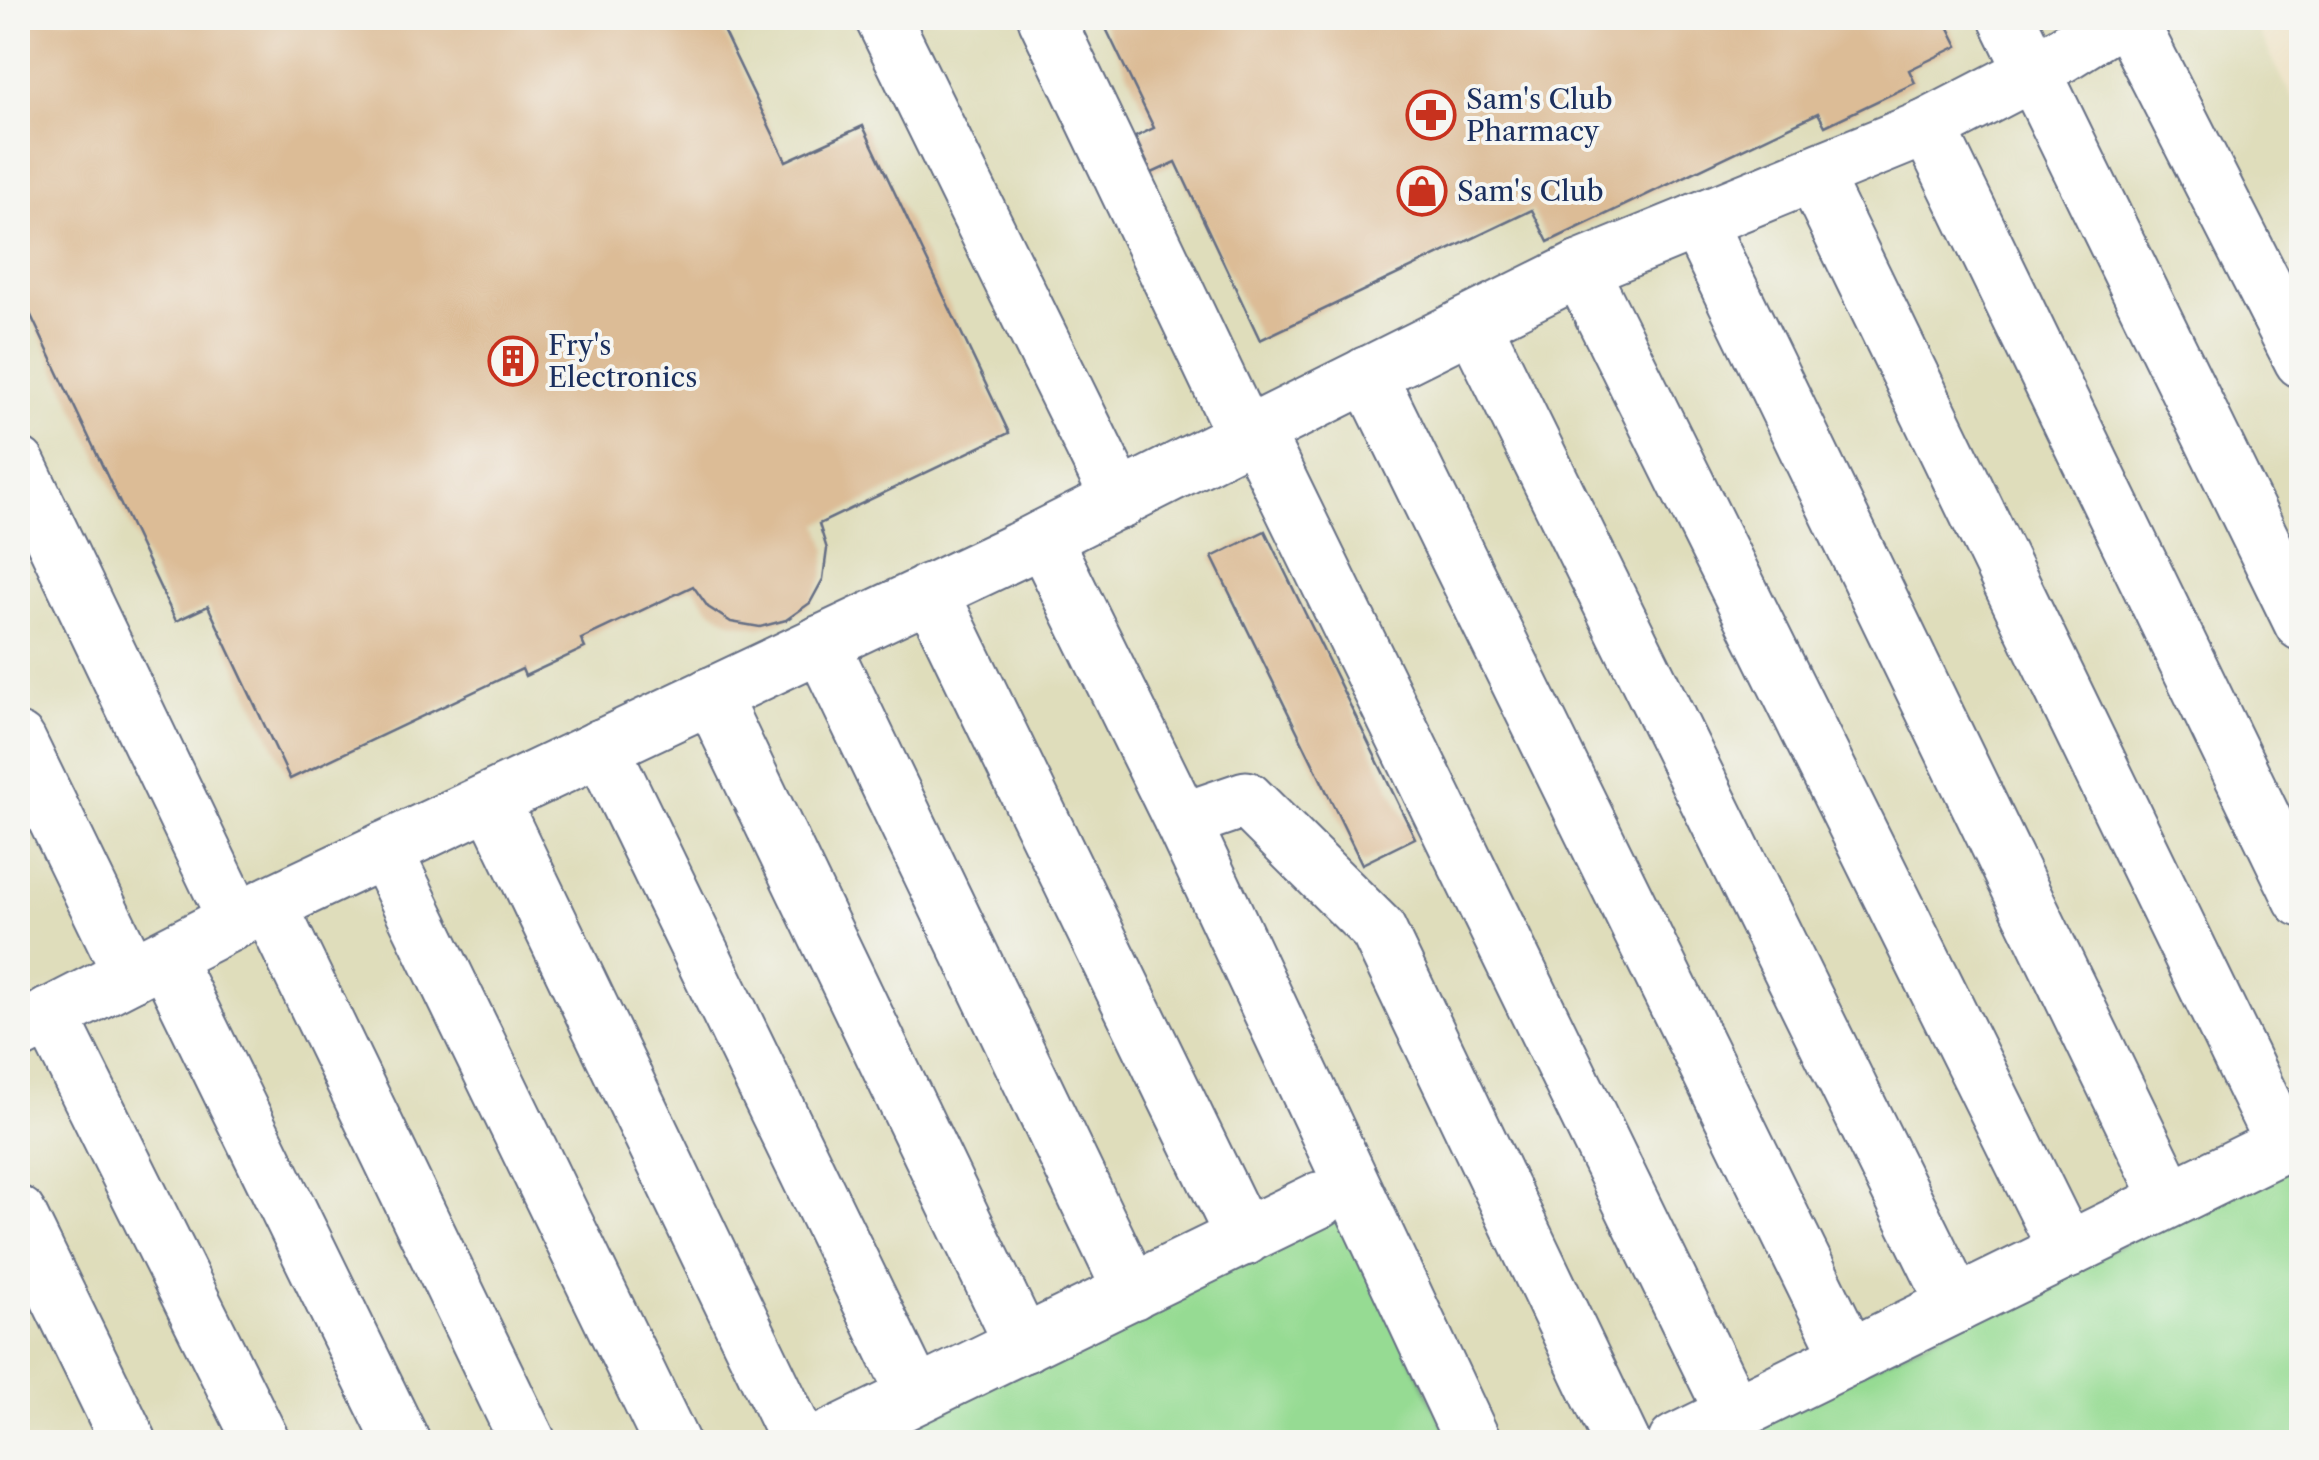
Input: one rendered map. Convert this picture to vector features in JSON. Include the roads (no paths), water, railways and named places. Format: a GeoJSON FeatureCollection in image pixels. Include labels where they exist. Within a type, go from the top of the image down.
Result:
{"type":"FeatureCollection","features":[{"type":"Feature","properties":{"kind":"lane"},"geometry":{"type":"LineString","coordinates":[[882,18],[1120,501]]}},
{"type":"Feature","properties":{"kind":"lane"},"geometry":{"type":"LineString","coordinates":[[1046,18],[1734,1414]]}},
{"type":"Feature","properties":{"kind":"lane"},"geometry":{"type":"LineString","coordinates":[[2007,18],[2302,624]]}},
{"type":"Feature","properties":{"kind":"lane"},"geometry":{"type":"LineString","coordinates":[[262,1442],[34,1023],[252,913],[1120,501],[1580,269],[1928,127],[2034,72],[2120,18]]}},
{"type":"Feature","properties":{"kind":"lane"},"geometry":{"type":"LineString","coordinates":[[2128,18],[2302,360]]}},
{"type":"Feature","properties":{"kind":"lane"},"geometry":{"type":"LineString","coordinates":[[1928,127],[2302,899]]}},
{"type":"Feature","properties":{"kind":"lane"},"geometry":{"type":"LineString","coordinates":[[1676,1442],[2292,1140],[1813,174]]}},
{"type":"Feature","properties":{"kind":"lane"},"geometry":{"type":"LineString","coordinates":[[1698,221],[2170,1199]]}},
{"type":"Feature","properties":{"kind":"lane"},"geometry":{"type":"LineString","coordinates":[[1580,269],[2067,1250]]}},
{"type":"Feature","properties":{"kind":"lane"},"geometry":{"type":"LineString","coordinates":[[1473,322],[1956,1304]]}},
{"type":"Feature","properties":{"kind":"lane"},"geometry":{"type":"LineString","coordinates":[[1368,374],[1850,1357]]}},
{"type":"Feature","properties":{"kind":"lane"},"geometry":{"type":"LineString","coordinates":[[18,466],[528,1442]]}},
{"type":"Feature","properties":{"kind":"lane"},"geometry":{"type":"LineString","coordinates":[[1043,538],[1182,821],[1472,1442]]}},
{"type":"Feature","properties":{"kind":"lane"},"geometry":{"type":"LineString","coordinates":[[930,591],[1244,1238]]}},
{"type":"Feature","properties":{"kind":"lane"},"geometry":{"type":"LineString","coordinates":[[821,643],[1132,1292]]}},
{"type":"Feature","properties":{"kind":"lane"},"geometry":{"type":"LineString","coordinates":[[711,695],[1023,1345]]}},
{"type":"Feature","properties":{"kind":"lane"},"geometry":{"type":"LineString","coordinates":[[18,741],[148,966],[402,1442]]}},
{"type":"Feature","properties":{"kind":"lane"},"geometry":{"type":"LineString","coordinates":[[601,747],[916,1396]]}},
{"type":"Feature","properties":{"kind":"lane"},"geometry":{"type":"LineString","coordinates":[[1182,821],[1246,799],[1378,930],[1622,1442]]}},
{"type":"Feature","properties":{"kind":"lane"},"geometry":{"type":"LineString","coordinates":[[491,800],[799,1442]]}},
{"type":"Feature","properties":{"kind":"lane"},"geometry":{"type":"LineString","coordinates":[[384,850],[672,1442]]}},
{"type":"Feature","properties":{"kind":"lane"},"geometry":{"type":"LineString","coordinates":[[822,1442],[1319,1200]]}},
{"type":"Feature","properties":{"kind":"lane"},"geometry":{"type":"LineString","coordinates":[[18,1214],[129,1442]]}},
{"type":"Feature","properties":{"kind":"place","name":"Sam's Club Pharmacy"},"geometry":{"type":"Point","coordinates":[1431,115]}},
{"type":"Feature","properties":{"kind":"place","name":"Sam's Club"},"geometry":{"type":"Point","coordinates":[1422,191]}},
{"type":"Feature","properties":{"kind":"place","name":"Fry's Electronics"},"geometry":{"type":"Point","coordinates":[513,361]}}]}
